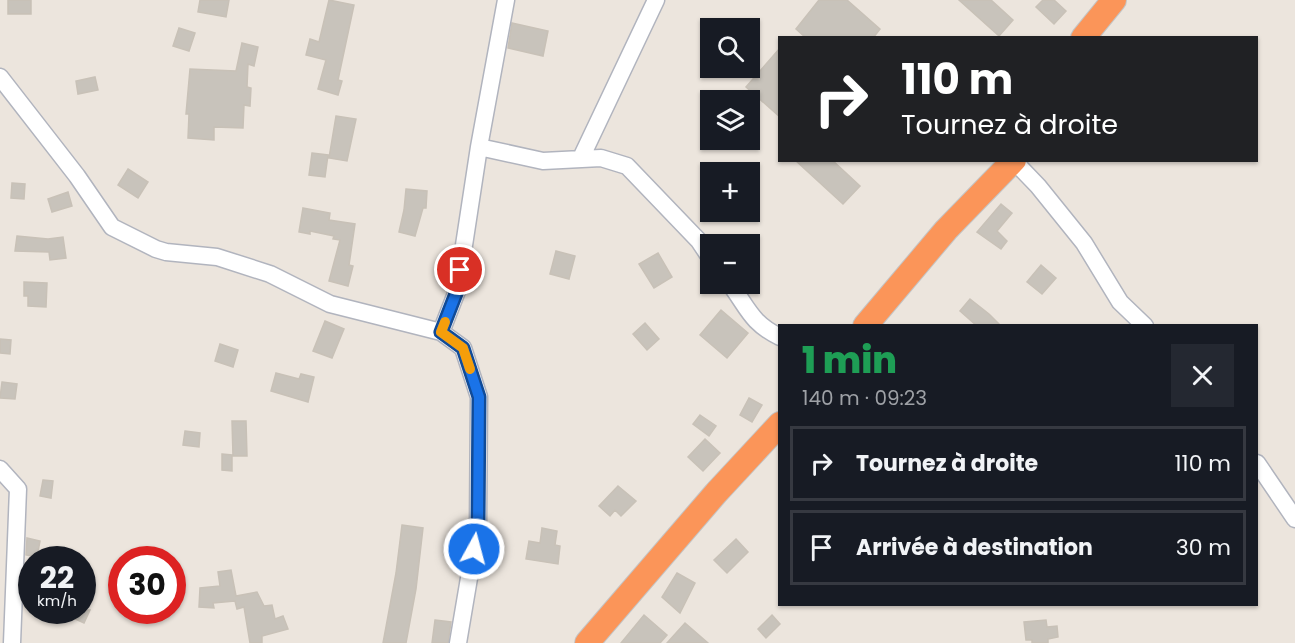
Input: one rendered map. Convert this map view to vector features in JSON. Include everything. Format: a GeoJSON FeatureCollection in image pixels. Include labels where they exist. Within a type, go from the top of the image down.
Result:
{"type":"FeatureCollection","features":[{"type":"Feature","properties":{"kind":"highway"},"geometry":{"type":"LineString","coordinates":[[1085,36],[1114,0]]}},
{"type":"Feature","properties":{"kind":"highway"},"geometry":{"type":"LineString","coordinates":[[867,324],[946,230],[1013,162]]}},
{"type":"Feature","properties":{"kind":"highway"},"geometry":{"type":"LineString","coordinates":[[587,643],[716,493],[778,426]]}},
{"type":"Feature","properties":{"kind":"street"},"geometry":{"type":"LineString","coordinates":[[441,332],[457,291],[506,0]]}},
{"type":"Feature","properties":{"kind":"street"},"geometry":{"type":"LineString","coordinates":[[580,158],[656,0]]}},
{"type":"Feature","properties":{"kind":"street"},"geometry":{"type":"LineString","coordinates":[[0,76],[77,176],[112,227],[166,252],[218,256],[270,273],[330,304],[441,332],[463,348],[479,397],[478,525],[458,643]]}},
{"type":"Feature","properties":{"kind":"street"},"geometry":{"type":"LineString","coordinates":[[480,147],[543,161],[601,158],[627,166],[700,242]]}},
{"type":"Feature","properties":{"kind":"street"},"geometry":{"type":"LineString","coordinates":[[1015,162],[1038,186],[1084,243],[1120,302],[1143,324]]}},
{"type":"Feature","properties":{"kind":"street"},"geometry":{"type":"LineString","coordinates":[[736,294],[754,321],[778,336]]}},
{"type":"Feature","properties":{"kind":"street"},"geometry":{"type":"LineString","coordinates":[[1258,464],[1295,519]]}},
{"type":"Feature","properties":{"kind":"street"},"geometry":{"type":"LineString","coordinates":[[0,469],[18,489],[12,643]]}},
{"type":"Feature","properties":{"kind":"building"},"geometry":{"type":"Polygon","coordinates":[[[8,0],[31,0],[31,14],[8,14],[8,0]]]}},
{"type":"Feature","properties":{"kind":"building"},"geometry":{"type":"Polygon","coordinates":[[[200,0],[229,0],[226,17],[198,12],[200,0]]]}},
{"type":"Feature","properties":{"kind":"building"},"geometry":{"type":"Polygon","coordinates":[[[329,0],[354,5],[338,80],[342,81],[338,95],[318,89],[326,60],[306,55],[310,39],[319,42],[329,0]]]}},
{"type":"Feature","properties":{"kind":"building"},"geometry":{"type":"Polygon","coordinates":[[[819,0],[847,0],[880,29],[875,36],[804,36],[796,29],[819,0]]]}},
{"type":"Feature","properties":{"kind":"building"},"geometry":{"type":"Polygon","coordinates":[[[959,0],[991,0],[1013,20],[999,36],[959,0]]]}},
{"type":"Feature","properties":{"kind":"building"},"geometry":{"type":"Polygon","coordinates":[[[1043,0],[1054,0],[1066,11],[1054,24],[1036,7],[1043,0]]]}},
{"type":"Feature","properties":{"kind":"building"},"geometry":{"type":"Polygon","coordinates":[[[512,23],[548,31],[543,56],[508,48],[512,23]]]}},
{"type":"Feature","properties":{"kind":"building"},"geometry":{"type":"Polygon","coordinates":[[[179,28],[195,33],[189,51],[173,46],[179,28]]]}},
{"type":"Feature","properties":{"kind":"building"},"geometry":{"type":"Polygon","coordinates":[[[242,43],[258,47],[254,66],[248,64],[247,87],[251,88],[250,106],[244,105],[243,128],[214,127],[214,140],[188,138],[189,114],[186,114],[190,69],[236,71],[242,43]]]}},
{"type":"Feature","properties":{"kind":"building"},"geometry":{"type":"Polygon","coordinates":[[[778,50],[778,115],[760,99],[760,90],[749,90],[746,87],[754,78],[760,78],[760,71],[778,50]]]}},
{"type":"Feature","properties":{"kind":"building"},"geometry":{"type":"Polygon","coordinates":[[[95,77],[98,90],[78,94],[76,81],[95,77]]]}},
{"type":"Feature","properties":{"kind":"building"},"geometry":{"type":"Polygon","coordinates":[[[336,116],[356,119],[347,161],[329,158],[336,116]]]}},
{"type":"Feature","properties":{"kind":"building"},"geometry":{"type":"Polygon","coordinates":[[[312,153],[328,155],[325,177],[309,175],[312,153]]]}},
{"type":"Feature","properties":{"kind":"building"},"geometry":{"type":"Polygon","coordinates":[[[797,162],[834,162],[860,186],[843,204],[797,162]]]}},
{"type":"Feature","properties":{"kind":"building"},"geometry":{"type":"Polygon","coordinates":[[[128,169],[148,182],[138,198],[118,185],[128,169]]]}},
{"type":"Feature","properties":{"kind":"building"},"geometry":{"type":"Polygon","coordinates":[[[12,183],[25,184],[24,199],[11,198],[12,183]]]}},
{"type":"Feature","properties":{"kind":"building"},"geometry":{"type":"Polygon","coordinates":[[[406,189],[427,191],[426,208],[423,208],[415,236],[399,232],[406,189]]]}},
{"type":"Feature","properties":{"kind":"building"},"geometry":{"type":"Polygon","coordinates":[[[68,192],[72,206],[52,212],[48,199],[68,192]]]}},
{"type":"Feature","properties":{"kind":"building"},"geometry":{"type":"Polygon","coordinates":[[[1001,204],[1012,213],[997,231],[1007,241],[1001,249],[977,232],[1001,204]]]}},
{"type":"Feature","properties":{"kind":"building"},"geometry":{"type":"Polygon","coordinates":[[[303,208],[330,213],[329,220],[355,224],[349,265],[353,266],[348,286],[329,281],[340,240],[333,239],[334,236],[310,231],[310,234],[299,232],[303,208]]]}},
{"type":"Feature","properties":{"kind":"building"},"geometry":{"type":"Polygon","coordinates":[[[17,236],[48,239],[63,237],[66,258],[50,260],[49,252],[15,251],[17,236]]]}},
{"type":"Feature","properties":{"kind":"building"},"geometry":{"type":"Polygon","coordinates":[[[556,251],[575,256],[569,279],[550,274],[556,251]]]}},
{"type":"Feature","properties":{"kind":"building"},"geometry":{"type":"Polygon","coordinates":[[[658,253],[672,277],[654,288],[639,264],[658,253]]]}},
{"type":"Feature","properties":{"kind":"building"},"geometry":{"type":"Polygon","coordinates":[[[1041,265],[1056,278],[1042,294],[1027,282],[1041,265]]]}},
{"type":"Feature","properties":{"kind":"building"},"geometry":{"type":"Polygon","coordinates":[[[24,282],[47,283],[46,307],[28,306],[28,296],[24,296],[24,282]]]}},
{"type":"Feature","properties":{"kind":"building"},"geometry":{"type":"Polygon","coordinates":[[[970,299],[999,324],[975,324],[960,311],[970,299]]]}},
{"type":"Feature","properties":{"kind":"building"},"geometry":{"type":"Polygon","coordinates":[[[721,310],[748,333],[727,358],[700,335],[721,310]]]}},
{"type":"Feature","properties":{"kind":"building"},"geometry":{"type":"Polygon","coordinates":[[[325,321],[344,329],[332,358],[313,351],[325,321]]]}},
{"type":"Feature","properties":{"kind":"building"},"geometry":{"type":"Polygon","coordinates":[[[645,323],[659,339],[647,350],[633,334],[645,323]]]}},
{"type":"Feature","properties":{"kind":"building"},"geometry":{"type":"Polygon","coordinates":[[[0,339],[11,340],[10,354],[0,353],[0,339]]]}},
{"type":"Feature","properties":{"kind":"building"},"geometry":{"type":"Polygon","coordinates":[[[220,344],[238,350],[233,367],[215,361],[220,344]]]}},
{"type":"Feature","properties":{"kind":"building"},"geometry":{"type":"Polygon","coordinates":[[[276,373],[299,379],[301,374],[314,377],[308,402],[271,391],[276,373]]]}},
{"type":"Feature","properties":{"kind":"building"},"geometry":{"type":"Polygon","coordinates":[[[2,382],[17,384],[15,399],[0,398],[2,382]]]}},
{"type":"Feature","properties":{"kind":"building"},"geometry":{"type":"Polygon","coordinates":[[[749,398],[762,405],[752,422],[740,415],[749,398]]]}},
{"type":"Feature","properties":{"kind":"building"},"geometry":{"type":"Polygon","coordinates":[[[700,415],[716,426],[709,436],[693,424],[700,415]]]}},
{"type":"Feature","properties":{"kind":"building"},"geometry":{"type":"Polygon","coordinates":[[[232,421],[246,421],[247,456],[233,456],[232,421]]]}},
{"type":"Feature","properties":{"kind":"building"},"geometry":{"type":"Polygon","coordinates":[[[185,431],[200,433],[199,447],[183,445],[185,431]]]}},
{"type":"Feature","properties":{"kind":"building"},"geometry":{"type":"Polygon","coordinates":[[[705,439],[720,453],[703,471],[688,457],[705,439]]]}},
{"type":"Feature","properties":{"kind":"building"},"geometry":{"type":"Polygon","coordinates":[[[222,454],[232,455],[232,471],[222,470],[222,454]]]}},
{"type":"Feature","properties":{"kind":"building"},"geometry":{"type":"Polygon","coordinates":[[[43,480],[53,481],[51,498],[40,496],[43,480]]]}},
{"type":"Feature","properties":{"kind":"building"},"geometry":{"type":"Polygon","coordinates":[[[618,486],[636,501],[621,516],[615,510],[610,516],[599,506],[618,486]]]}},
{"type":"Feature","properties":{"kind":"building"},"geometry":{"type":"Polygon","coordinates":[[[402,525],[423,528],[416,589],[406,643],[383,643],[396,573],[402,525]]]}},
{"type":"Feature","properties":{"kind":"building"},"geometry":{"type":"Polygon","coordinates":[[[542,528],[557,531],[555,545],[560,546],[558,564],[526,559],[529,541],[540,543],[542,528]]]}},
{"type":"Feature","properties":{"kind":"building"},"geometry":{"type":"Polygon","coordinates":[[[27,538],[40,541],[39,546],[27,546],[27,538]]]}},
{"type":"Feature","properties":{"kind":"building"},"geometry":{"type":"Polygon","coordinates":[[[736,539],[748,552],[727,573],[714,560],[736,539]]]}},
{"type":"Feature","properties":{"kind":"building"},"geometry":{"type":"Polygon","coordinates":[[[231,570],[236,596],[257,592],[264,606],[272,605],[275,619],[283,616],[288,629],[262,636],[262,643],[250,643],[244,607],[237,609],[235,601],[213,603],[214,608],[199,607],[200,588],[220,586],[218,572],[231,570]]]}},
{"type":"Feature","properties":{"kind":"building"},"geometry":{"type":"Polygon","coordinates":[[[677,573],[695,583],[680,613],[662,597],[677,573]]]}},
{"type":"Feature","properties":{"kind":"building"},"geometry":{"type":"Polygon","coordinates":[[[644,615],[667,635],[660,643],[621,643],[644,615]]]}},
{"type":"Feature","properties":{"kind":"building"},"geometry":{"type":"Polygon","coordinates":[[[772,615],[780,624],[766,638],[758,629],[772,615]]]}},
{"type":"Feature","properties":{"kind":"building"},"geometry":{"type":"Polygon","coordinates":[[[435,620],[451,622],[448,643],[432,643],[435,620]]]}},
{"type":"Feature","properties":{"kind":"building"},"geometry":{"type":"Polygon","coordinates":[[[1046,620],[1047,627],[1057,626],[1058,637],[1048,639],[1048,643],[1032,643],[1032,640],[1026,640],[1024,622],[1046,620]]]}},
{"type":"Feature","properties":{"kind":"building"},"geometry":{"type":"Polygon","coordinates":[[[685,623],[708,643],[667,643],[685,623]]]}},
{"type":"Feature","properties":{"kind":"slow traffic"},"geometry":{"type":"LineString","coordinates":[[445,322],[441,332],[463,348],[470,369]]}},
{"type":"Feature","properties":{"kind":"route"},"geometry":{"type":"LineString","coordinates":[[460,270],[457,291],[441,332],[463,348],[479,397],[478,525],[474,549]]}}]}
